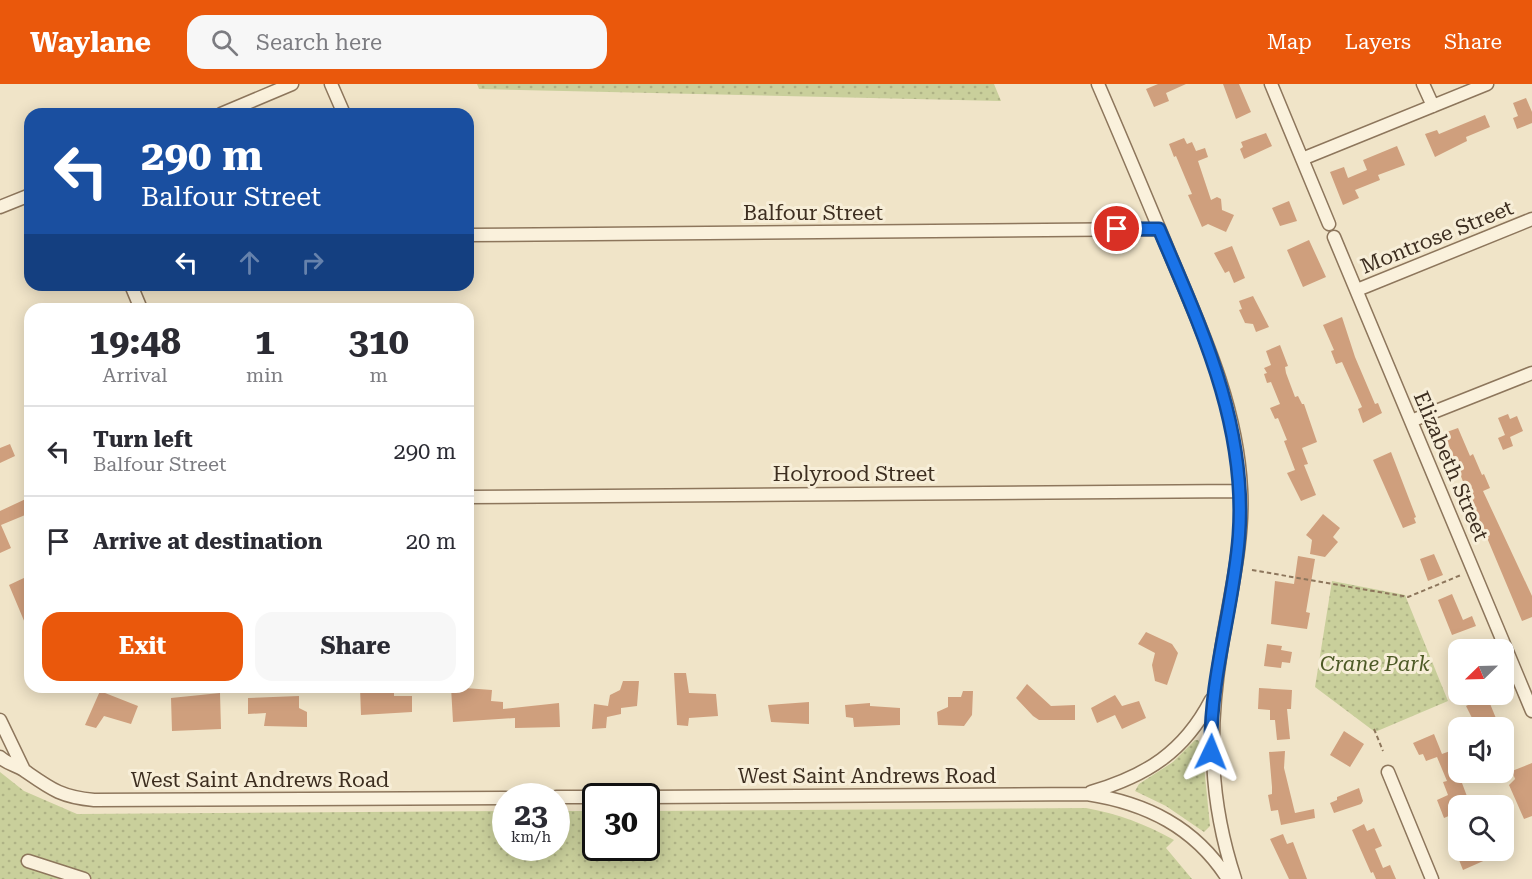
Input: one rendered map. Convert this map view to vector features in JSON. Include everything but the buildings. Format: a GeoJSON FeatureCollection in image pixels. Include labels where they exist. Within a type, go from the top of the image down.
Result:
{"type":"FeatureCollection","features":[{"type":"Feature","properties":{"kind":"street"},"geometry":{"type":"LineString","coordinates":[[235,108],[292,84]]}},
{"type":"Feature","properties":{"kind":"street"},"geometry":{"type":"LineString","coordinates":[[331,84],[341,108]]}},
{"type":"Feature","properties":{"kind":"street"},"geometry":{"type":"LineString","coordinates":[[1098,84],[1220,379],[1238,453],[1241,491],[1239,536],[1214,694],[1211,738],[1214,795],[1235,879]]}},
{"type":"Feature","properties":{"kind":"street","name":"Elizabeth Street"},"geometry":{"type":"LineString","coordinates":[[1271,84],[1532,711]]}},
{"type":"Feature","properties":{"kind":"street"},"geometry":{"type":"LineString","coordinates":[[1424,84],[1433,106]]}},
{"type":"Feature","properties":{"kind":"street"},"geometry":{"type":"LineString","coordinates":[[1302,159],[1488,84]]}},
{"type":"Feature","properties":{"kind":"street"},"geometry":{"type":"LineString","coordinates":[[0,207],[24,197]]}},
{"type":"Feature","properties":{"kind":"street","name":"Montrose Street"},"geometry":{"type":"LineString","coordinates":[[1357,290],[1532,219]]}},
{"type":"Feature","properties":{"kind":"street","name":"Balfour Street"},"geometry":{"type":"LineString","coordinates":[[474,235],[1159,229]]}},
{"type":"Feature","properties":{"kind":"street"},"geometry":{"type":"LineString","coordinates":[[1411,421],[1532,373]]}},
{"type":"Feature","properties":{"kind":"street","name":"Holyrood Street"},"geometry":{"type":"LineString","coordinates":[[474,497],[1241,491]]}},
{"type":"Feature","properties":{"kind":"street","name":"West Saint Andrews Road"},"geometry":{"type":"LineString","coordinates":[[1087,794],[1125,782],[1158,763],[1192,731],[1214,694]]}},
{"type":"Feature","properties":{"kind":"street","name":"West Saint Andrews Road"},"geometry":{"type":"LineString","coordinates":[[0,720],[24,770]]}},
{"type":"Feature","properties":{"kind":"street","name":"West Saint Andrews Road"},"geometry":{"type":"LineString","coordinates":[[0,757],[24,770],[54,792],[74,799],[492,798]]}},
{"type":"Feature","properties":{"kind":"street"},"geometry":{"type":"LineString","coordinates":[[1388,772],[1432,879]]}},
{"type":"Feature","properties":{"kind":"street","name":"West Saint Andrews Road"},"geometry":{"type":"LineString","coordinates":[[660,796],[1087,794],[1140,806],[1177,825],[1201,845],[1228,879]]}},
{"type":"Feature","properties":{"kind":"street"},"geometry":{"type":"LineString","coordinates":[[28,861],[84,879]]}},
{"type":"Feature","properties":{"kind":"path"},"geometry":{"type":"LineString","coordinates":[[1252,570],[1408,597],[1461,575]]}},
{"type":"Feature","properties":{"kind":"path"},"geometry":{"type":"LineString","coordinates":[[1374,729],[1383,751]]}},
{"type":"Feature","properties":{"kind":"green space"},"geometry":{"type":"Polygon","coordinates":[[[477,84],[994,84],[1001,101],[479,89],[477,84]]]}},
{"type":"Feature","properties":{"kind":"green space","name":"Crane Park"},"geometry":{"type":"Polygon","coordinates":[[[1332,581],[1405,595],[1448,701],[1375,732],[1315,687],[1332,581]]]}},
{"type":"Feature","properties":{"kind":"green space"},"geometry":{"type":"Polygon","coordinates":[[[1195,740],[1198,740],[1202,746],[1210,826],[1204,832],[1166,806],[1135,791],[1139,784],[1173,762],[1195,740]]]}},
{"type":"Feature","properties":{"kind":"green space"},"geometry":{"type":"Polygon","coordinates":[[[0,772],[24,791],[77,814],[492,811],[492,861],[570,861],[570,811],[582,811],[582,861],[660,861],[660,811],[1086,808],[1132,820],[1174,840],[1166,848],[1192,879],[0,879],[0,772]]]}},
{"type":"Feature","properties":{"kind":"route"},"geometry":{"type":"LineString","coordinates":[[1117,229],[1159,229],[1220,379],[1230,412],[1238,453],[1241,491],[1239,536],[1214,694],[1211,752]]}}]}
